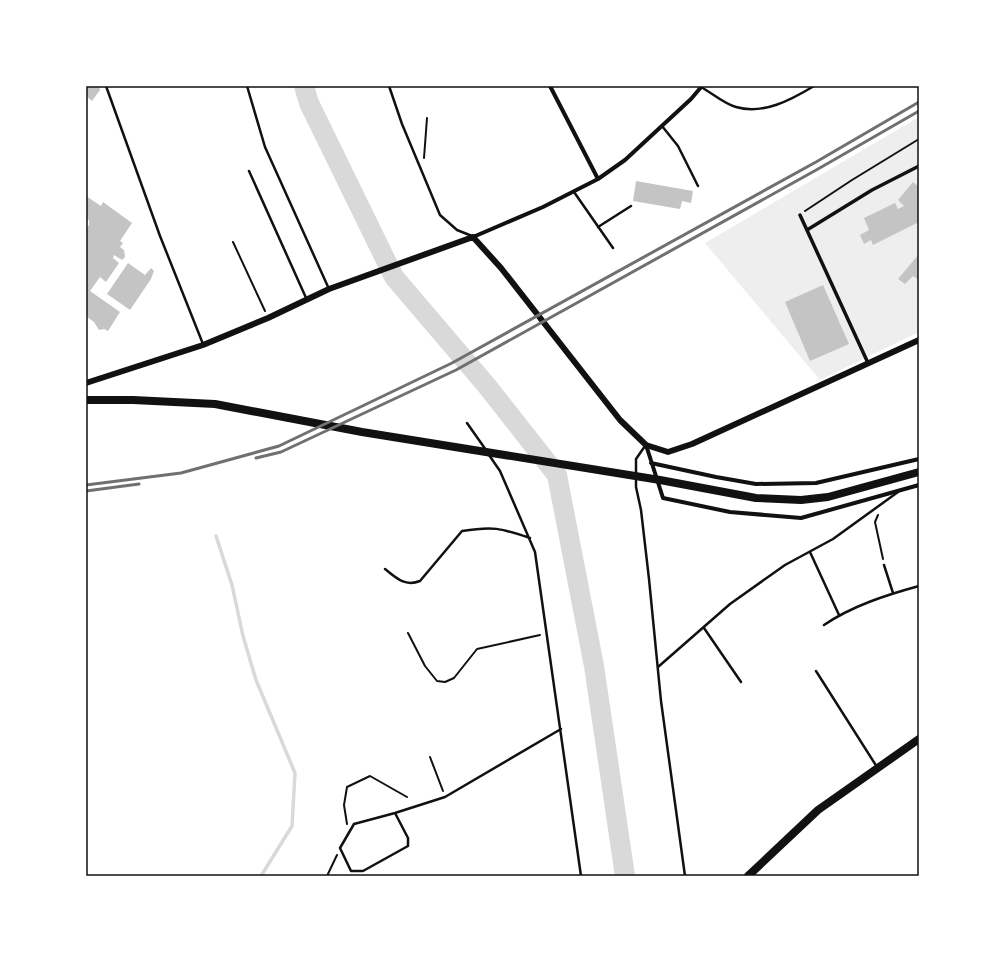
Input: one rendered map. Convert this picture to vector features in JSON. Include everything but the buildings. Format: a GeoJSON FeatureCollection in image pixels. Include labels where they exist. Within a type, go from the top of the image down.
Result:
{"type":"FeatureCollection","features":[{"type":"Feature","properties":{"kind":"main road"},"geometry":{"type":"LineString","coordinates":[[86,400],[133,400],[215,404],[362,432],[660,480],[756,498],[800,500],[828,497],[919,472]]}},
{"type":"Feature","properties":{"kind":"main road"},"geometry":{"type":"LineString","coordinates":[[748,876],[818,810],[877,767],[919,739]]}},
{"type":"Feature","properties":{"kind":"street"},"geometry":{"type":"LineString","coordinates":[[550,86],[598,179]]}},
{"type":"Feature","properties":{"kind":"street"},"geometry":{"type":"LineString","coordinates":[[86,383],[203,345],[268,318],[329,288],[474,237],[543,207],[598,179],[625,160],[702,87]]}},
{"type":"Feature","properties":{"kind":"street"},"geometry":{"type":"LineString","coordinates":[[807,230],[872,190],[919,166]]}},
{"type":"Feature","properties":{"kind":"street"},"geometry":{"type":"LineString","coordinates":[[800,215],[868,363]]}},
{"type":"Feature","properties":{"kind":"street"},"geometry":{"type":"LineString","coordinates":[[474,237],[501,268],[620,420],[646,445],[668,452],[692,444],[919,340]]}},
{"type":"Feature","properties":{"kind":"street"},"geometry":{"type":"LineString","coordinates":[[646,445],[663,498],[730,512],[801,518],[919,485]]}},
{"type":"Feature","properties":{"kind":"street"},"geometry":{"type":"LineString","coordinates":[[651,463],[716,478],[756,484],[816,483],[919,459]]}},
{"type":"Feature","properties":{"kind":"lane"},"geometry":{"type":"LineString","coordinates":[[106,86],[160,236],[203,345]]}},
{"type":"Feature","properties":{"kind":"lane"},"geometry":{"type":"LineString","coordinates":[[247,86],[265,147],[329,288]]}},
{"type":"Feature","properties":{"kind":"lane"},"geometry":{"type":"LineString","coordinates":[[389,86],[402,124],[440,214],[458,230],[474,237]]}},
{"type":"Feature","properties":{"kind":"lane"},"geometry":{"type":"LineString","coordinates":[[702,87],[735,107],[754,111],[793,99],[814,86]]}},
{"type":"Feature","properties":{"kind":"lane"},"geometry":{"type":"LineString","coordinates":[[662,126],[678,146],[698,186]]}},
{"type":"Feature","properties":{"kind":"lane"},"geometry":{"type":"LineString","coordinates":[[249,171],[307,300]]}},
{"type":"Feature","properties":{"kind":"lane"},"geometry":{"type":"LineString","coordinates":[[573,192],[613,248]]}},
{"type":"Feature","properties":{"kind":"lane"},"geometry":{"type":"LineString","coordinates":[[598,227],[631,206]]}},
{"type":"Feature","properties":{"kind":"lane"},"geometry":{"type":"LineString","coordinates":[[467,423],[500,471],[535,552],[581,876]]}},
{"type":"Feature","properties":{"kind":"lane"},"geometry":{"type":"LineString","coordinates":[[646,445],[636,459],[636,487],[641,510],[650,579],[658,667],[685,876]]}},
{"type":"Feature","properties":{"kind":"lane"},"geometry":{"type":"LineString","coordinates":[[658,667],[736,600],[785,565],[833,539],[898,492]]}},
{"type":"Feature","properties":{"kind":"lane"},"geometry":{"type":"LineString","coordinates":[[385,569],[399,581],[413,584],[420,581],[462,531],[485,527],[500,528],[530,538]]}},
{"type":"Feature","properties":{"kind":"lane"},"geometry":{"type":"LineString","coordinates":[[810,552],[839,615]]}},
{"type":"Feature","properties":{"kind":"lane"},"geometry":{"type":"LineString","coordinates":[[884,565],[893,593]]}},
{"type":"Feature","properties":{"kind":"lane"},"geometry":{"type":"LineString","coordinates":[[824,625],[839,615],[893,593],[919,586]]}},
{"type":"Feature","properties":{"kind":"lane"},"geometry":{"type":"LineString","coordinates":[[704,628],[741,682]]}},
{"type":"Feature","properties":{"kind":"lane"},"geometry":{"type":"LineString","coordinates":[[816,671],[877,767]]}},
{"type":"Feature","properties":{"kind":"lane"},"geometry":{"type":"LineString","coordinates":[[395,813],[408,838],[408,846],[363,871],[351,871],[340,848],[354,824],[445,797],[561,729]]}},
{"type":"Feature","properties":{"kind":"path"},"geometry":{"type":"LineString","coordinates":[[423,175],[427,118]]}},
{"type":"Feature","properties":{"kind":"path"},"geometry":{"type":"LineString","coordinates":[[800,215],[852,180],[919,139]]}},
{"type":"Feature","properties":{"kind":"path"},"geometry":{"type":"LineString","coordinates":[[233,242],[268,318]]}},
{"type":"Feature","properties":{"kind":"path"},"geometry":{"type":"LineString","coordinates":[[879,512],[875,522],[884,565]]}},
{"type":"Feature","properties":{"kind":"path"},"geometry":{"type":"LineString","coordinates":[[408,633],[425,666],[436,681],[445,682],[454,678],[477,649],[534,635],[546,634]]}},
{"type":"Feature","properties":{"kind":"path"},"geometry":{"type":"LineString","coordinates":[[430,757],[445,797]]}},
{"type":"Feature","properties":{"kind":"path"},"geometry":{"type":"LineString","coordinates":[[348,833],[344,805],[347,787],[370,776],[407,796]]}},
{"type":"Feature","properties":{"kind":"path"},"geometry":{"type":"LineString","coordinates":[[327,876],[340,848]]}},
{"type":"Feature","properties":{"kind":"shaded area"},"geometry":{"type":"Polygon","coordinates":[[[919,117],[919,332],[820,380],[705,243],[919,117]]]}},
{"type":"Feature","properties":{"kind":"waterway"},"geometry":{"type":"LineString","coordinates":[[304,86],[309,103],[394,277],[487,386],[557,475],[594,666],[625,876]]}},
{"type":"Feature","properties":{"kind":"waterway"},"geometry":{"type":"LineString","coordinates":[[216,536],[232,585],[243,636],[256,680],[295,773],[292,826],[261,876]]}},
{"type":"Feature","properties":{"kind":"railway"},"geometry":{"type":"LineString","coordinates":[[86,485],[181,473],[279,446],[452,363],[816,162],[919,102]]}},
{"type":"Feature","properties":{"kind":"railway"},"geometry":{"type":"LineString","coordinates":[[256,458],[281,452],[456,370],[818,169],[919,111]]}},
{"type":"Feature","properties":{"kind":"railway"},"geometry":{"type":"LineString","coordinates":[[86,491],[139,484]]}}]}
